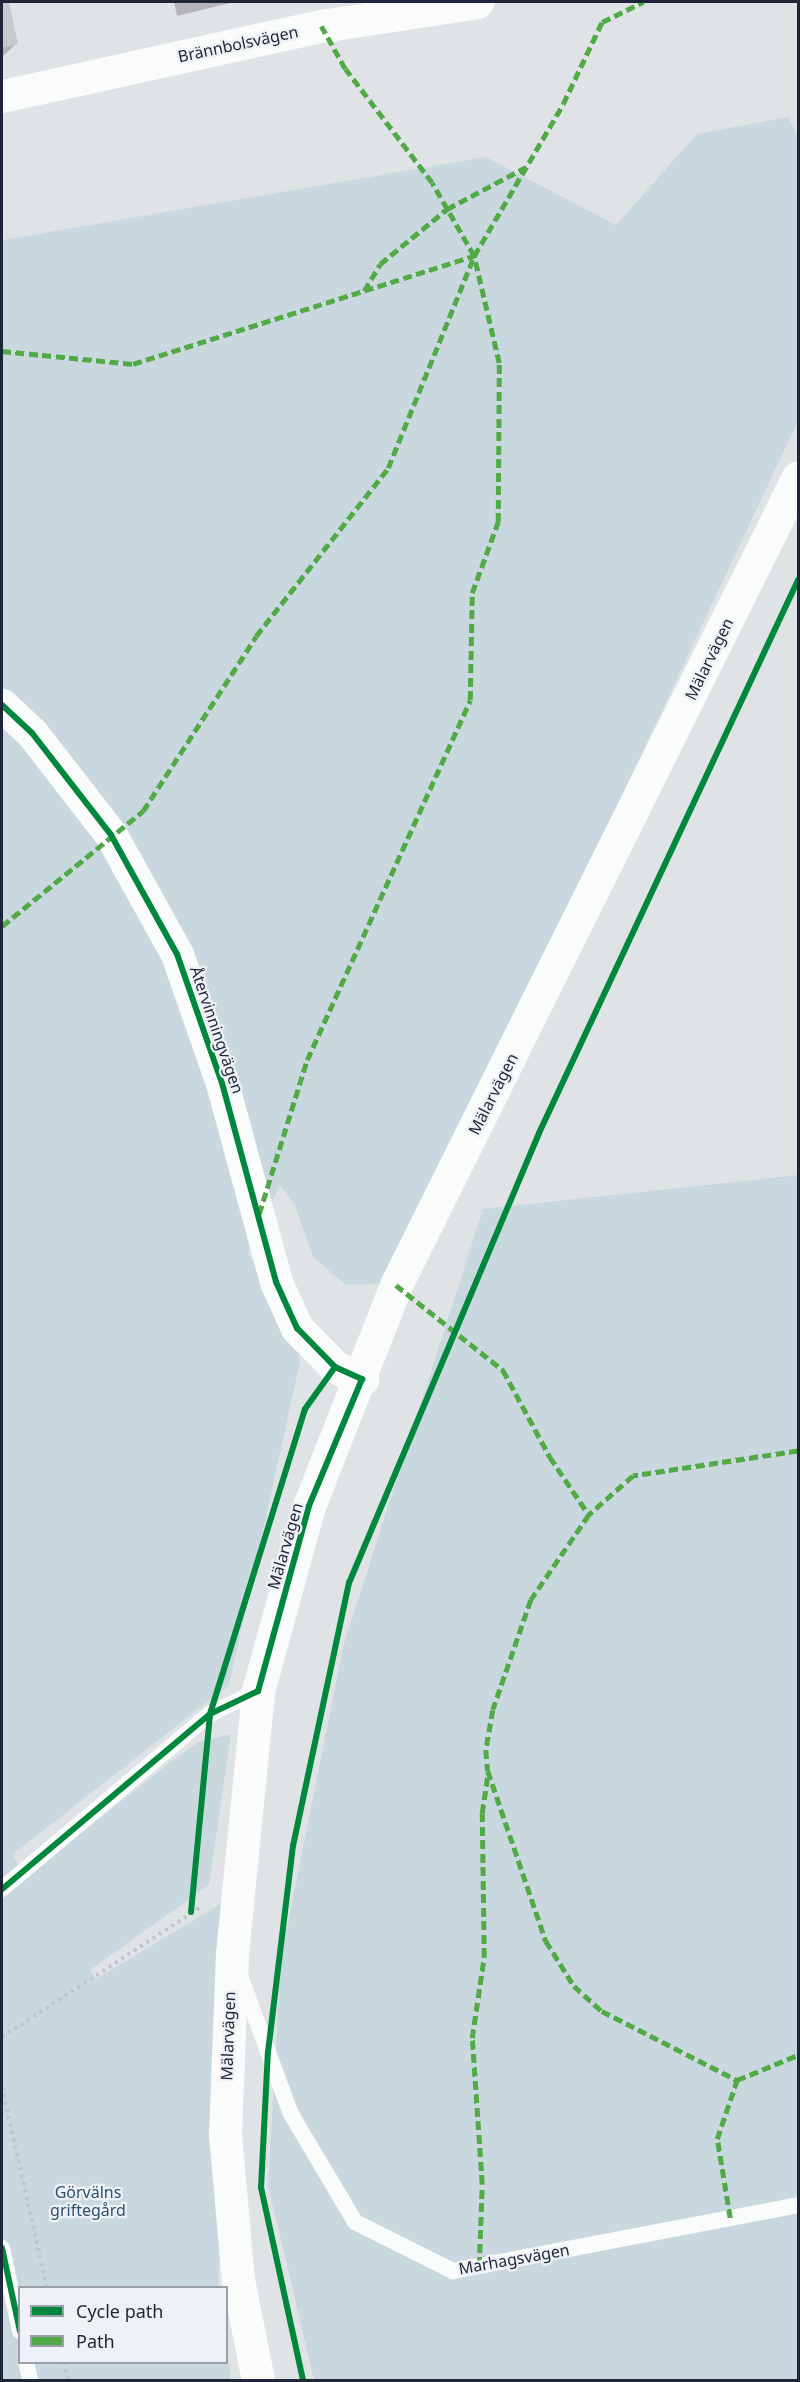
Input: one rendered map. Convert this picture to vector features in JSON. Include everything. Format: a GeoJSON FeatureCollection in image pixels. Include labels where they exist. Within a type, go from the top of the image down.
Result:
{"type":"FeatureCollection","features":[{"type":"Feature","properties":{"kind":"street","name":"Brännbolsvägen"},"geometry":{"type":"LineString","coordinates":[[2,96],[319,14],[477,2]]}},
{"type":"Feature","properties":{"kind":"street","name":"Mälarvägen"},"geometry":{"type":"LineString","coordinates":[[258,2380],[238,2280],[225,2135],[232,1953],[236,1886],[258,1691],[309,1506],[362,1379],[396,1285],[798,477]]}},
{"type":"Feature","properties":{"kind":"street","name":"Återvinningvägen"},"geometry":{"type":"LineString","coordinates":[[2,705],[32,733],[111,835],[177,954],[222,1083],[276,1282],[297,1328],[334,1366],[362,1379]]}},
{"type":"Feature","properties":{"kind":"lane"},"geometry":{"type":"LineString","coordinates":[[2,1889],[210,1714],[258,1691]]}},
{"type":"Feature","properties":{"kind":"lane","name":"Marhagsvägen"},"geometry":{"type":"LineString","coordinates":[[232,1953],[291,2114],[356,2223],[453,2271],[798,2205]]}},
{"type":"Feature","properties":{"kind":"lane"},"geometry":{"type":"LineString","coordinates":[[2,2248],[18,2322]]}},
{"type":"Feature","properties":{"kind":"lane"},"geometry":{"type":"LineString","coordinates":[[26,2364],[30,2380]]}},
{"type":"Feature","properties":{"kind":"path"},"geometry":{"type":"LineString","coordinates":[[2,2037],[191,1912],[236,1886]]}},
{"type":"Feature","properties":{"kind":"path"},"geometry":{"type":"LineString","coordinates":[[191,1912],[192,1900]]}},
{"type":"Feature","properties":{"kind":"path"},"geometry":{"type":"LineString","coordinates":[[2,2087],[47,2286]]}},
{"type":"Feature","properties":{"kind":"path"},"geometry":{"type":"LineString","coordinates":[[64,2364],[68,2380]]}},
{"type":"Feature","properties":{"kind":"green space","name":"Görvälns griftegård"},"geometry":{"type":"Polygon","coordinates":[[[788,117],[798,136],[798,421],[506,1043],[383,1284],[346,1285],[313,1257],[294,1203],[280,1185],[248,1253],[294,1319],[300,1362],[229,1685],[12,1855],[27,1876],[178,1756],[199,1742],[231,1734],[209,1885],[90,1970],[96,1979],[225,1901],[231,1903],[218,2286],[18,2286],[18,2364],[228,2364],[228,2357],[231,2380],[2,2380],[2,240],[486,157],[616,225],[697,134],[788,117]]]}},
{"type":"Feature","properties":{"kind":"green space"},"geometry":{"type":"Polygon","coordinates":[[[798,1175],[798,2380],[314,2380],[268,2185],[281,1958],[343,1647],[483,1209],[798,1175]]]}},
{"type":"Feature","properties":{"kind":"building"},"geometry":{"type":"Polygon","coordinates":[[[2,2],[9,2],[18,44],[2,48],[2,2]]]}},
{"type":"Feature","properties":{"kind":"marked path"},"geometry":{"type":"LineString","coordinates":[[2,926],[143,811],[256,636],[388,468],[474,256],[563,104],[602,22],[643,2]]}},
{"type":"Feature","properties":{"kind":"marked path"},"geometry":{"type":"LineString","coordinates":[[259,1214],[307,1060],[470,700],[472,593],[498,522],[499,363],[474,256],[432,183],[345,69],[321,26]]}},
{"type":"Feature","properties":{"kind":"marked path"},"geometry":{"type":"LineString","coordinates":[[364,291],[380,264],[447,209],[526,167]]}},
{"type":"Feature","properties":{"kind":"marked path"},"geometry":{"type":"LineString","coordinates":[[2,351],[133,364],[474,256]]}},
{"type":"Feature","properties":{"kind":"marked path"},"geometry":{"type":"LineString","coordinates":[[396,1285],[503,1370],[550,1457],[589,1515]]}},
{"type":"Feature","properties":{"kind":"marked path"},"geometry":{"type":"LineString","coordinates":[[798,1451],[633,1476],[589,1515],[531,1600],[493,1710],[486,1750],[488,1771],[546,1941],[574,1986],[602,2011],[737,2080],[798,2055]]}},
{"type":"Feature","properties":{"kind":"marked path"},"geometry":{"type":"LineString","coordinates":[[479,2266],[482,2184],[472,2038],[484,1957],[482,1813],[488,1773]]}},
{"type":"Feature","properties":{"kind":"marked path"},"geometry":{"type":"LineString","coordinates":[[730,2218],[717,2139],[737,2080]]}},
{"type":"Feature","properties":{"kind":"cycle path"},"geometry":{"type":"LineString","coordinates":[[303,2380],[261,2188],[268,2052],[293,1846],[349,1583],[539,1133],[798,580]]}},
{"type":"Feature","properties":{"kind":"cycle path"},"geometry":{"type":"LineString","coordinates":[[2,705],[32,733],[111,835],[177,954],[222,1083],[276,1282],[297,1328],[335,1367],[362,1379],[309,1506],[258,1691],[210,1714],[2,1889]]}},
{"type":"Feature","properties":{"kind":"cycle path"},"geometry":{"type":"LineString","coordinates":[[191,1912],[210,1714],[305,1409],[335,1367]]}},
{"type":"Feature","properties":{"kind":"cycle path"},"geometry":{"type":"LineString","coordinates":[[2,2248],[18,2322]]}}]}
